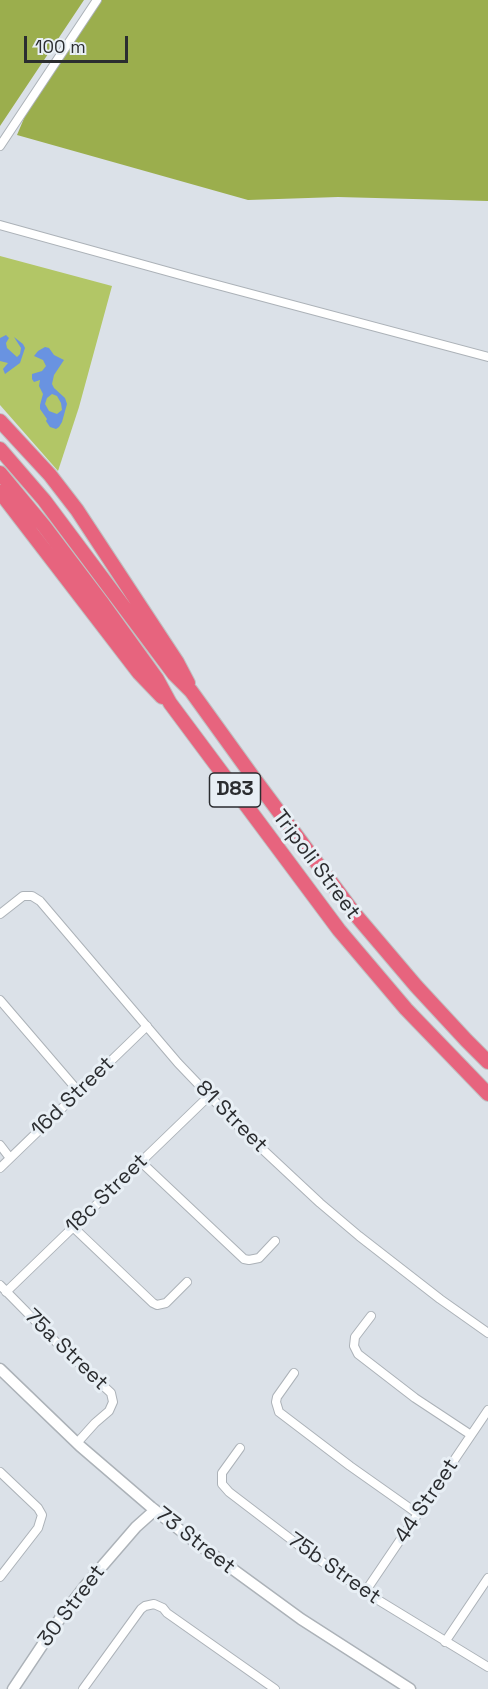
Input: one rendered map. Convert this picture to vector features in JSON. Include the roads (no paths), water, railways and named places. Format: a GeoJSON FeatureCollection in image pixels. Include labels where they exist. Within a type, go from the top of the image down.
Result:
{"type":"FeatureCollection","features":[{"type":"Feature","properties":{"kind":"highway"},"geometry":{"type":"LineString","coordinates":[[0,421],[50,475],[84,519],[177,662],[191,691]]}},
{"type":"Feature","properties":{"kind":"highway","name":"Tripoli Street"},"geometry":{"type":"LineString","coordinates":[[0,449],[44,500],[174,674],[191,691],[354,913],[416,986],[488,1062]]}},
{"type":"Feature","properties":{"kind":"highway","name":"Tripoli Street"},"geometry":{"type":"LineString","coordinates":[[0,473],[44,526],[103,604],[157,679],[170,703],[339,930],[406,1009],[488,1094]]}},
{"type":"Feature","properties":{"kind":"highway"},"geometry":{"type":"LineString","coordinates":[[0,492],[139,673],[170,703]]}},
{"type":"Feature","properties":{"kind":"street"},"geometry":{"type":"LineString","coordinates":[[0,146],[97,0]]}},
{"type":"Feature","properties":{"kind":"street"},"geometry":{"type":"LineString","coordinates":[[0,225],[488,357]]}},
{"type":"Feature","properties":{"kind":"street","name":"81 Street"},"geometry":{"type":"LineString","coordinates":[[0,914],[22,896],[36,898],[209,1096],[282,1168],[353,1231],[440,1299],[488,1333]]}},
{"type":"Feature","properties":{"kind":"street"},"geometry":{"type":"LineString","coordinates":[[0,1000],[79,1092]]}},
{"type":"Feature","properties":{"kind":"street","name":"16d Street"},"geometry":{"type":"LineString","coordinates":[[0,1168],[147,1026]]}},
{"type":"Feature","properties":{"kind":"street","name":"18c Street"},"geometry":{"type":"LineString","coordinates":[[3,1289],[74,1227],[209,1096]]}},
{"type":"Feature","properties":{"kind":"street"},"geometry":{"type":"LineString","coordinates":[[0,1145],[10,1158]]}},
{"type":"Feature","properties":{"kind":"street"},"geometry":{"type":"LineString","coordinates":[[141,1162],[244,1259],[259,1258],[275,1241]]}},
{"type":"Feature","properties":{"kind":"street"},"geometry":{"type":"LineString","coordinates":[[74,1227],[157,1305],[166,1303],[187,1282]]}},
{"type":"Feature","properties":{"kind":"street","name":"75a Street"},"geometry":{"type":"LineString","coordinates":[[3,1289],[113,1397],[112,1407],[79,1445]]}},
{"type":"Feature","properties":{"kind":"street"},"geometry":{"type":"LineString","coordinates":[[371,1316],[355,1337],[354,1346],[358,1354],[415,1398],[471,1435]]}},
{"type":"Feature","properties":{"kind":"street","name":"73 Street"},"geometry":{"type":"LineString","coordinates":[[0,1369],[79,1445],[153,1508],[265,1594],[340,1646],[410,1689]]}},
{"type":"Feature","properties":{"kind":"street"},"geometry":{"type":"LineString","coordinates":[[294,1373],[277,1396],[279,1412],[418,1514]]}},
{"type":"Feature","properties":{"kind":"street","name":"44 Street"},"geometry":{"type":"LineString","coordinates":[[365,1592],[488,1410]]}},
{"type":"Feature","properties":{"kind":"street","name":"75b Street"},"geometry":{"type":"LineString","coordinates":[[240,1448],[222,1473],[222,1484],[225,1489],[365,1592],[488,1667]]}},
{"type":"Feature","properties":{"kind":"street"},"geometry":{"type":"LineString","coordinates":[[0,1473],[38,1508],[42,1515],[38,1528],[0,1577]]}},
{"type":"Feature","properties":{"kind":"street","name":"30 Street"},"geometry":{"type":"LineString","coordinates":[[13,1689],[67,1610],[108,1558],[153,1508]]}},
{"type":"Feature","properties":{"kind":"street"},"geometry":{"type":"LineString","coordinates":[[445,1642],[488,1578]]}},
{"type":"Feature","properties":{"kind":"street"},"geometry":{"type":"LineString","coordinates":[[83,1689],[135,1618],[150,1609],[167,1613],[275,1689]]}},
{"type":"Feature","properties":{"kind":"water"},"geometry":{"type":"Polygon","coordinates":[[[6,335],[9,338],[6,343],[7,348],[17,357],[21,348],[14,337],[25,348],[20,363],[5,374],[3,369],[8,363],[0,361],[0,338],[6,335]]]}},
{"type":"Feature","properties":{"kind":"water"},"geometry":{"type":"Polygon","coordinates":[[[45,347],[49,348],[54,355],[64,360],[54,375],[52,384],[65,398],[67,404],[62,422],[56,429],[50,427],[40,409],[43,394],[39,386],[40,380],[34,382],[32,379],[32,374],[42,371],[46,366],[43,360],[34,356],[45,347]],[[52,394],[47,398],[45,404],[49,411],[57,414],[62,410],[57,396],[52,394]]]}}]}
